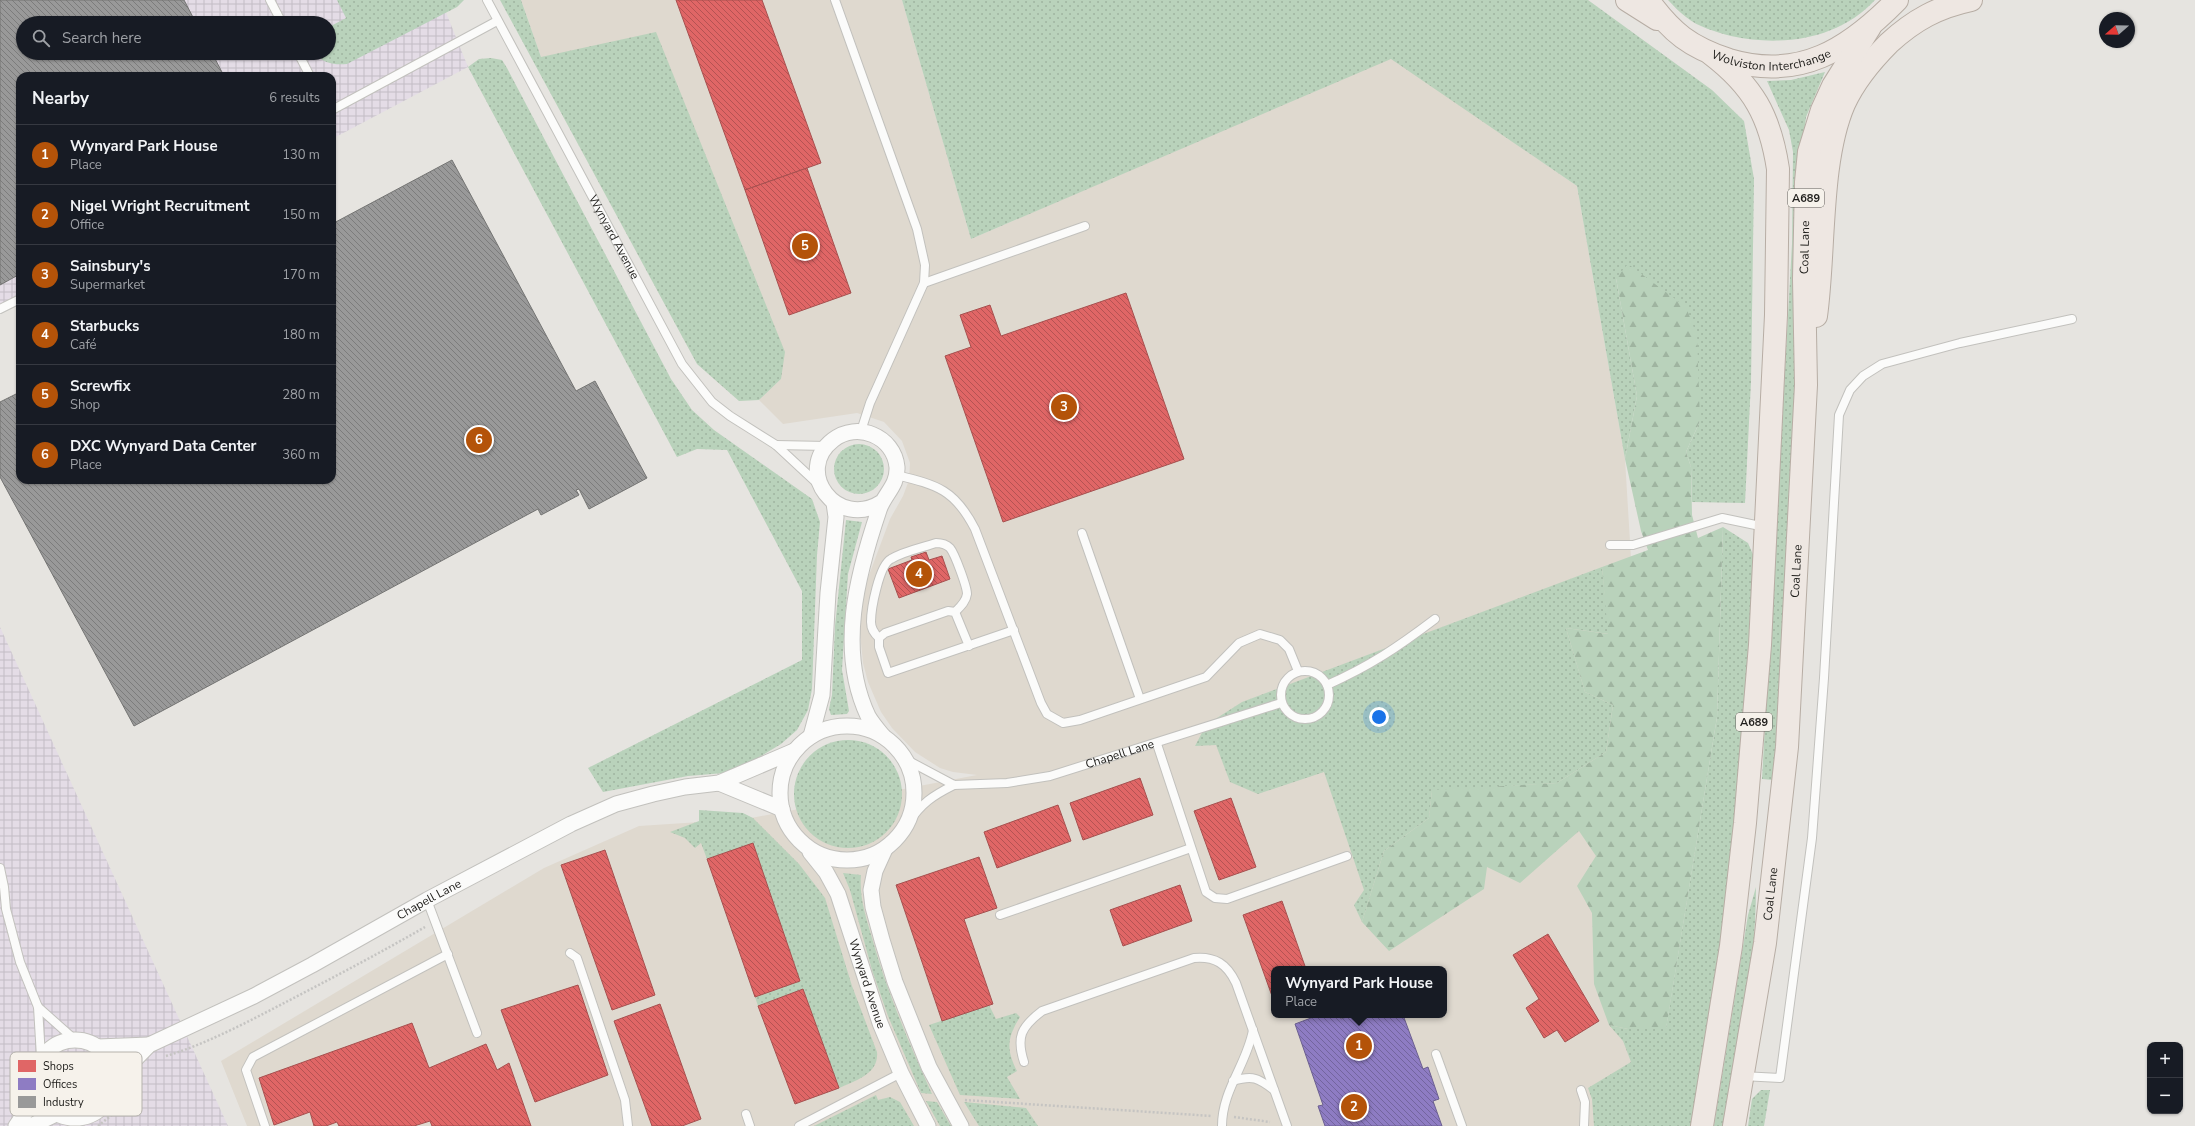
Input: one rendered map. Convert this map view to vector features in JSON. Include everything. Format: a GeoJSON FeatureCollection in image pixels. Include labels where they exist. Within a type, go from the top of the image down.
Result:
{"type":"FeatureCollection","features":[{"type":"Feature","properties":{"kind":"highway"},"geometry":{"type":"LineString","coordinates":[[1627,0],[1665,24]]}},
{"type":"Feature","properties":{"kind":"highway","name":"Wolviston Interchange"},"geometry":{"type":"LineString","coordinates":[[1648,0],[1665,24],[1690,44],[1711,54],[1760,67],[1775,67],[1813,60],[1833,51],[1870,27],[1897,0]]}},
{"type":"Feature","properties":{"kind":"highway","name":"A689"},"geometry":{"type":"LineString","coordinates":[[1806,385],[1820,286],[1832,147],[1845,103],[1858,78],[1878,54],[1907,27],[1932,12],[1951,4],[1971,0]]}},
{"type":"Feature","properties":{"kind":"highway","name":"Coal Lane"},"geometry":{"type":"LineString","coordinates":[[1734,1126],[1765,943],[1787,748],[1806,385],[1804,279],[1806,182],[1809,152],[1822,110],[1833,86],[1870,27]]}},
{"type":"Feature","properties":{"kind":"highway","name":"A689"},"geometry":{"type":"LineString","coordinates":[[1702,1126],[1731,946],[1745,823],[1760,645],[1776,315],[1778,169],[1775,148],[1765,119],[1751,91],[1733,70],[1711,54]]}},
{"type":"Feature","properties":{"kind":"street"},"geometry":{"type":"LineString","coordinates":[[811,736],[822,695],[828,593],[836,517],[834,503],[822,488],[818,466],[827,446],[846,433],[861,431],[876,436],[888,446],[895,460],[896,475],[892,490],[882,502],[860,570],[854,605],[852,638],[854,669],[862,698],[869,718],[883,736]]}},
{"type":"Feature","properties":{"kind":"street"},"geometry":{"type":"LineString","coordinates":[[834,503],[856,510],[874,506],[882,502]]}},
{"type":"Feature","properties":{"kind":"street","name":"Wynyard Avenue"},"geometry":{"type":"LineString","coordinates":[[804,845],[822,856],[844,861],[865,858],[885,849],[898,838],[908,823],[914,799],[914,787],[912,774],[901,752],[883,736],[859,727],[847,725],[828,728],[811,736],[794,751],[784,769],[780,789],[782,809],[790,829],[826,872],[838,894],[880,1023],[901,1073],[928,1126]]}},
{"type":"Feature","properties":{"kind":"street","name":"Chapell Lane"},"geometry":{"type":"LineString","coordinates":[[142,1052],[149,1045],[267,989],[428,900],[571,824],[616,804],[685,787],[719,783],[794,751]]}},
{"type":"Feature","properties":{"kind":"street","name":"Chapell Lane"},"geometry":{"type":"LineString","coordinates":[[719,783],[782,809]]}},
{"type":"Feature","properties":{"kind":"street","name":"Wynyard Avenue"},"geometry":{"type":"LineString","coordinates":[[885,849],[875,871],[871,890],[873,907],[900,996],[929,1066],[961,1126]]}},
{"type":"Feature","properties":{"kind":"street"},"geometry":{"type":"LineString","coordinates":[[46,1052],[61,1041],[74,1039],[87,1041],[98,1047],[103,1052]]}},
{"type":"Feature","properties":{"kind":"street","name":"Chapell Lane"},"geometry":{"type":"LineString","coordinates":[[98,1047],[149,1045]]}},
{"type":"Feature","properties":{"kind":"street"},"geometry":{"type":"LineString","coordinates":[[16,1126],[23,1116]]}},
{"type":"Feature","properties":{"kind":"street"},"geometry":{"type":"LineString","coordinates":[[31,1126],[52,1116]]}},
{"type":"Feature","properties":{"kind":"street"},"geometry":{"type":"LineString","coordinates":[[62,1116],[68,1118],[81,1118],[88,1116]]}},
{"type":"Feature","properties":{"kind":"lane"},"geometry":{"type":"LineString","coordinates":[[270,0],[278,16]]}},
{"type":"Feature","properties":{"kind":"lane","name":"Wynyard Avenue"},"geometry":{"type":"LineString","coordinates":[[487,0],[682,364],[712,402],[730,416],[776,445],[822,488]]}},
{"type":"Feature","properties":{"kind":"lane"},"geometry":{"type":"LineString","coordinates":[[835,0],[917,229],[925,265],[924,283],[870,403],[861,431]]}},
{"type":"Feature","properties":{"kind":"lane"},"geometry":{"type":"LineString","coordinates":[[336,108],[497,21]]}},
{"type":"Feature","properties":{"kind":"lane"},"geometry":{"type":"LineString","coordinates":[[302,60],[308,72]]}},
{"type":"Feature","properties":{"kind":"lane"},"geometry":{"type":"LineString","coordinates":[[924,283],[1085,226]]}},
{"type":"Feature","properties":{"kind":"lane"},"geometry":{"type":"LineString","coordinates":[[0,309],[16,301]]}},
{"type":"Feature","properties":{"kind":"lane"},"geometry":{"type":"LineString","coordinates":[[1742,1076],[1780,1078],[1812,838],[1824,678],[1839,415],[1850,390],[1863,376],[1882,364],[1960,343],[2072,319]]}},
{"type":"Feature","properties":{"kind":"lane"},"geometry":{"type":"LineString","coordinates":[[776,445],[827,446]]}},
{"type":"Feature","properties":{"kind":"lane"},"geometry":{"type":"LineString","coordinates":[[896,475],[921,481],[948,493],[965,508],[976,529],[1044,709],[1047,714],[1063,723],[1140,700],[1206,677],[1239,643],[1260,634],[1280,640],[1289,649],[1298,671]]}},
{"type":"Feature","properties":{"kind":"lane"},"geometry":{"type":"LineString","coordinates":[[1610,545],[1633,545],[1722,518],[1766,527]]}},
{"type":"Feature","properties":{"kind":"lane"},"geometry":{"type":"LineString","coordinates":[[1082,533],[1140,700]]}},
{"type":"Feature","properties":{"kind":"lane"},"geometry":{"type":"LineString","coordinates":[[879,638],[885,633],[948,611],[955,612],[964,604],[967,594],[955,557],[949,547],[942,543],[936,543],[891,559],[884,565],[873,603],[870,623],[873,632],[879,638],[879,646],[888,673],[1014,630]]}},
{"type":"Feature","properties":{"kind":"lane"},"geometry":{"type":"LineString","coordinates":[[955,612],[969,646]]}},
{"type":"Feature","properties":{"kind":"lane"},"geometry":{"type":"LineString","coordinates":[[1327,685],[1362,670],[1390,653],[1435,619]]}},
{"type":"Feature","properties":{"kind":"lane"},"geometry":{"type":"LineString","coordinates":[[1305,670],[1318,675],[1327,685],[1329,700],[1322,712],[1310,719],[1296,718],[1285,709],[1281,703],[1281,690],[1283,683],[1292,674],[1298,671],[1305,670]]}},
{"type":"Feature","properties":{"kind":"lane","name":"Chapell Lane"},"geometry":{"type":"LineString","coordinates":[[908,823],[920,806],[933,795],[954,785],[1007,783],[1050,776],[1157,744],[1182,734],[1281,703]]}},
{"type":"Feature","properties":{"kind":"lane"},"geometry":{"type":"LineString","coordinates":[[1157,744],[1206,892],[1215,898],[1227,899],[1347,856]]}},
{"type":"Feature","properties":{"kind":"lane"},"geometry":{"type":"LineString","coordinates":[[901,752],[907,760],[954,785]]}},
{"type":"Feature","properties":{"kind":"lane"},"geometry":{"type":"LineString","coordinates":[[1000,915],[1191,848]]}},
{"type":"Feature","properties":{"kind":"lane"},"geometry":{"type":"LineString","coordinates":[[0,868],[4,887],[6,910],[20,962],[38,1007],[41,1052]]}},
{"type":"Feature","properties":{"kind":"lane"},"geometry":{"type":"LineString","coordinates":[[428,900],[477,1033]]}},
{"type":"Feature","properties":{"kind":"lane"},"geometry":{"type":"LineString","coordinates":[[0,903],[6,910]]}},
{"type":"Feature","properties":{"kind":"lane"},"geometry":{"type":"LineString","coordinates":[[570,953],[577,958],[625,1100],[628,1126]]}},
{"type":"Feature","properties":{"kind":"lane"},"geometry":{"type":"LineString","coordinates":[[265,1126],[246,1070],[253,1057],[448,954]]}},
{"type":"Feature","properties":{"kind":"lane"},"geometry":{"type":"LineString","coordinates":[[1024,1062],[1019,1046],[1022,1034],[1028,1021],[1042,1011],[1194,958],[1206,956],[1229,969],[1236,982],[1287,1126]]}},
{"type":"Feature","properties":{"kind":"lane"},"geometry":{"type":"LineString","coordinates":[[38,1007],[74,1039]]}},
{"type":"Feature","properties":{"kind":"lane"},"geometry":{"type":"LineString","coordinates":[[1222,1126],[1223,1106],[1233,1081],[1244,1063],[1253,1029]]}},
{"type":"Feature","properties":{"kind":"lane"},"geometry":{"type":"LineString","coordinates":[[1436,1054],[1462,1126]]}},
{"type":"Feature","properties":{"kind":"lane"},"geometry":{"type":"LineString","coordinates":[[799,1126],[901,1073]]}},
{"type":"Feature","properties":{"kind":"lane"},"geometry":{"type":"LineString","coordinates":[[1233,1081],[1248,1076],[1257,1078],[1274,1091]]}},
{"type":"Feature","properties":{"kind":"lane"},"geometry":{"type":"LineString","coordinates":[[1581,1090],[1584,1102],[1584,1126]]}},
{"type":"Feature","properties":{"kind":"lane"},"geometry":{"type":"LineString","coordinates":[[746,1114],[750,1126]]}},
{"type":"Feature","properties":{"kind":"path"},"geometry":{"type":"LineString","coordinates":[[162,1058],[194,1046],[274,1009],[356,966],[435,921]]}},
{"type":"Feature","properties":{"kind":"path"},"geometry":{"type":"LineString","coordinates":[[946,1098],[1270,1120],[1272,1126]]}},
{"type":"Feature","properties":{"kind":"path"},"geometry":{"type":"LineString","coordinates":[[98,1126],[111,1116]]}},
{"type":"Feature","properties":{"kind":"shaded area"},"geometry":{"type":"Polygon","coordinates":[[[0,0],[441,0],[468,67],[336,137],[336,72],[16,72],[16,306],[0,314],[0,0]]]}},
{"type":"Feature","properties":{"kind":"shaded area"},"geometry":{"type":"Polygon","coordinates":[[[521,0],[902,0],[971,239],[1391,58],[1577,186],[1625,459],[1651,889],[1626,1126],[247,1126],[221,1061],[544,868],[639,826],[746,819],[977,775],[953,772],[940,768],[915,752],[892,728],[881,712],[868,682],[863,663],[859,623],[866,583],[890,519],[903,496],[909,480],[910,463],[902,441],[884,422],[857,413],[783,424],[759,400],[781,379],[541,57],[521,0]]]}},
{"type":"Feature","properties":{"kind":"shaded area"},"geometry":{"type":"Polygon","coordinates":[[[0,627],[228,1126],[0,1126],[0,627]]]}},
{"type":"Feature","properties":{"kind":"green space"},"geometry":{"type":"Polygon","coordinates":[[[337,0],[464,0],[457,7],[347,64],[325,62],[322,60],[336,60],[336,23],[346,18],[337,0]]]}},
{"type":"Feature","properties":{"kind":"green space"},"geometry":{"type":"Polygon","coordinates":[[[500,0],[521,0],[541,57],[656,32],[785,352],[781,379],[759,400],[739,401],[697,364],[500,0]]]}},
{"type":"Feature","properties":{"kind":"green space"},"geometry":{"type":"Polygon","coordinates":[[[902,0],[1588,0],[1712,90],[1744,121],[1754,179],[1751,382],[1745,503],[1692,502],[1691,467],[1686,452],[1700,421],[1616,278],[1637,396],[1625,459],[1577,186],[1391,59],[971,239],[902,0]]]}},
{"type":"Feature","properties":{"kind":"green space"},"geometry":{"type":"Polygon","coordinates":[[[1668,0],[1875,0],[1844,24],[1826,32],[1789,40],[1769,41],[1731,36],[1707,29],[1691,21],[1668,0]]]}},
{"type":"Feature","properties":{"kind":"green space"},"geometry":{"type":"Polygon","coordinates":[[[491,58],[502,60],[507,68],[671,379],[692,410],[714,430],[812,499],[820,522],[817,555],[812,689],[808,710],[797,730],[781,744],[746,765],[724,773],[688,776],[603,792],[588,768],[802,660],[802,591],[727,450],[697,449],[677,457],[468,67],[479,59],[491,58]]]}},
{"type":"Feature","properties":{"kind":"green space"},"geometry":{"type":"Polygon","coordinates":[[[1825,72],[1806,117],[1800,167],[1799,325],[1779,715],[1773,780],[1762,779],[1792,244],[1793,152],[1789,130],[1767,81],[1791,80],[1825,72]]]}},
{"type":"Feature","properties":{"kind":"green space"},"geometry":{"type":"Polygon","coordinates":[[[1628,264],[1686,307],[1697,336],[1700,421],[1686,452],[1691,467],[1692,515],[1698,538],[1723,527],[1717,717],[1666,1029],[1628,1029],[1609,1025],[1594,984],[1592,913],[1577,886],[1596,856],[1579,831],[1520,883],[1487,867],[1484,889],[1389,951],[1362,922],[1384,851],[1429,818],[1432,790],[1557,783],[1606,752],[1613,705],[1585,692],[1566,628],[1608,634],[1602,567],[1648,550],[1641,531],[1625,459],[1637,396],[1616,278],[1628,264]]]}},
{"type":"Feature","properties":{"kind":"green space"},"geometry":{"type":"Polygon","coordinates":[[[859,444],[868,446],[877,451],[882,460],[884,469],[882,478],[877,487],[868,492],[859,494],[850,492],[841,487],[836,478],[834,469],[836,460],[841,451],[850,446],[859,444]]]}},
{"type":"Feature","properties":{"kind":"green space"},"geometry":{"type":"Polygon","coordinates":[[[846,520],[862,522],[848,574],[842,670],[849,711],[847,714],[831,715],[829,709],[832,695],[835,626],[846,520]]]}},
{"type":"Feature","properties":{"kind":"green space"},"geometry":{"type":"Polygon","coordinates":[[[1723,527],[1748,543],[1755,559],[1743,749],[1727,912],[1693,1126],[1594,1126],[1592,1099],[1588,1088],[1631,1062],[1623,1041],[1609,1025],[1628,1029],[1666,1028],[1717,717],[1723,527]]]}},
{"type":"Feature","properties":{"kind":"green space"},"geometry":{"type":"Polygon","coordinates":[[[1602,567],[1609,634],[1566,628],[1585,692],[1613,705],[1606,752],[1557,783],[1432,791],[1429,818],[1384,851],[1362,922],[1354,905],[1364,890],[1324,772],[1258,794],[1230,782],[1216,745],[1195,746],[1206,725],[1242,702],[1602,567]]]}},
{"type":"Feature","properties":{"kind":"green space"},"geometry":{"type":"Polygon","coordinates":[[[848,740],[869,744],[886,756],[898,773],[902,794],[898,815],[886,832],[869,844],[848,848],[827,844],[810,832],[798,815],[794,794],[798,773],[810,756],[827,744],[848,740]]]}},
{"type":"Feature","properties":{"kind":"green space"},"geometry":{"type":"Polygon","coordinates":[[[699,810],[743,813],[753,818],[799,864],[825,898],[852,986],[877,1052],[877,1060],[874,1066],[859,1079],[839,1088],[803,989],[758,1006],[755,997],[800,981],[753,844],[707,859],[701,843],[695,848],[685,838],[670,832],[699,821],[699,810]]]}},
{"type":"Feature","properties":{"kind":"green space"},"geometry":{"type":"Polygon","coordinates":[[[843,873],[861,875],[861,891],[867,922],[884,978],[932,1094],[921,1093],[888,1016],[872,970],[850,890],[843,873]]]}},
{"type":"Feature","properties":{"kind":"green space"},"geometry":{"type":"Polygon","coordinates":[[[1756,887],[1750,977],[1726,1126],[1714,1126],[1748,915],[1756,887]]]}},
{"type":"Feature","properties":{"kind":"green space"},"geometry":{"type":"Polygon","coordinates":[[[989,1005],[996,1019],[1016,1013],[1020,1017],[1012,1031],[1010,1038],[1011,1056],[1017,1071],[1007,1077],[1020,1099],[960,1095],[929,1025],[989,1005]]]}},
{"type":"Feature","properties":{"kind":"green space"},"geometry":{"type":"Polygon","coordinates":[[[1761,1090],[1770,1090],[1764,1126],[1748,1126],[1752,1099],[1761,1090]]]}},
{"type":"Feature","properties":{"kind":"green space"},"geometry":{"type":"Polygon","coordinates":[[[876,1095],[878,1100],[890,1097],[900,1102],[914,1126],[814,1126],[876,1095]]]}},
{"type":"Feature","properties":{"kind":"green space"},"geometry":{"type":"Polygon","coordinates":[[[926,1101],[937,1102],[951,1126],[940,1126],[926,1101]]]}},
{"type":"Feature","properties":{"kind":"green space"},"geometry":{"type":"Polygon","coordinates":[[[964,1102],[1026,1108],[1038,1126],[979,1126],[964,1102]]]}},
{"type":"Feature","properties":{"kind":"building: Shops"},"geometry":{"type":"Polygon","coordinates":[[[676,0],[762,0],[821,163],[745,190],[676,0]]]}},
{"type":"Feature","properties":{"kind":"building: Shops"},"geometry":{"type":"Polygon","coordinates":[[[807,168],[851,293],[789,315],[745,190],[807,168]]]}},
{"type":"Feature","properties":{"kind":"building: Shops"},"geometry":{"type":"Polygon","coordinates":[[[1126,293],[1184,459],[1003,522],[945,356],[971,347],[960,315],[990,305],[1001,336],[1126,293]]]}},
{"type":"Feature","properties":{"kind":"building: Shops"},"geometry":{"type":"Polygon","coordinates":[[[926,552],[929,560],[942,556],[950,579],[899,598],[888,569],[912,560],[911,557],[926,552]]]}},
{"type":"Feature","properties":{"kind":"building: Shops"},"geometry":{"type":"Polygon","coordinates":[[[1140,778],[1153,815],[1083,840],[1070,803],[1140,778]]]}},
{"type":"Feature","properties":{"kind":"building: Shops"},"geometry":{"type":"Polygon","coordinates":[[[1231,798],[1256,867],[1219,880],[1194,811],[1231,798]]]}},
{"type":"Feature","properties":{"kind":"building: Shops"},"geometry":{"type":"Polygon","coordinates":[[[1058,805],[1071,841],[997,868],[984,832],[1058,805]]]}},
{"type":"Feature","properties":{"kind":"building: Shops"},"geometry":{"type":"Polygon","coordinates":[[[753,843],[800,981],[755,997],[707,859],[753,843]]]}},
{"type":"Feature","properties":{"kind":"building: Shops"},"geometry":{"type":"Polygon","coordinates":[[[605,850],[655,995],[612,1010],[561,865],[605,850]]]}},
{"type":"Feature","properties":{"kind":"building: Shops"},"geometry":{"type":"Polygon","coordinates":[[[979,857],[997,908],[964,919],[993,1004],[942,1021],[896,885],[979,857]]]}},
{"type":"Feature","properties":{"kind":"building: Shops"},"geometry":{"type":"Polygon","coordinates":[[[1180,885],[1192,921],[1123,946],[1110,910],[1180,885]]]}},
{"type":"Feature","properties":{"kind":"building: Shops"},"geometry":{"type":"Polygon","coordinates":[[[1282,901],[1305,966],[1271,966],[1271,993],[1243,915],[1282,901]]]}},
{"type":"Feature","properties":{"kind":"building: Shops"},"geometry":{"type":"Polygon","coordinates":[[[1548,934],[1599,1021],[1565,1042],[1557,1030],[1544,1038],[1526,1008],[1539,999],[1513,955],[1548,934]]]}},
{"type":"Feature","properties":{"kind":"building: Shops"},"geometry":{"type":"Polygon","coordinates":[[[578,985],[608,1075],[535,1102],[501,1010],[578,985]]]}},
{"type":"Feature","properties":{"kind":"building: Shops"},"geometry":{"type":"Polygon","coordinates":[[[803,989],[839,1088],[795,1104],[758,1006],[803,989]]]}},
{"type":"Feature","properties":{"kind":"building: Shops"},"geometry":{"type":"Polygon","coordinates":[[[660,1004],[701,1119],[682,1126],[652,1126],[614,1021],[660,1004]]]}},
{"type":"Feature","properties":{"kind":"building: Shops"},"geometry":{"type":"Polygon","coordinates":[[[412,1023],[429,1068],[486,1044],[497,1070],[509,1063],[531,1126],[432,1126],[430,1121],[414,1126],[339,1126],[337,1122],[326,1126],[314,1126],[310,1112],[274,1125],[259,1078],[412,1023]]]}},
{"type":"Feature","properties":{"kind":"building: Offices"},"geometry":{"type":"Polygon","coordinates":[[[1311,1018],[1404,1018],[1423,1069],[1428,1067],[1439,1099],[1433,1101],[1442,1126],[1325,1126],[1318,1106],[1323,1105],[1295,1024],[1311,1018]]]}},
{"type":"Feature","properties":{"kind":"building: Industry"},"geometry":{"type":"Polygon","coordinates":[[[0,0],[184,0],[192,16],[16,16],[16,60],[216,60],[222,72],[16,72],[16,276],[0,285],[0,0]]]}},
{"type":"Feature","properties":{"kind":"building: Industry"},"geometry":{"type":"Polygon","coordinates":[[[452,160],[576,391],[595,381],[647,478],[589,509],[579,489],[576,490],[579,495],[541,515],[538,509],[134,726],[0,477],[0,402],[16,394],[16,484],[336,484],[336,222],[452,160]]]}},
{"type":"Feature","properties":{"kind":"place","name":"Screwfix"},"geometry":{"type":"Point","coordinates":[805,246]}},
{"type":"Feature","properties":{"kind":"place","name":"Sainsbury's"},"geometry":{"type":"Point","coordinates":[1064,407]}},
{"type":"Feature","properties":{"kind":"place","name":"DXC Wynyard Data Center"},"geometry":{"type":"Point","coordinates":[479,440]}},
{"type":"Feature","properties":{"kind":"place","name":"Starbucks"},"geometry":{"type":"Point","coordinates":[919,574]}},
{"type":"Feature","properties":{"kind":"place","name":"Wynyard Park House"},"geometry":{"type":"Point","coordinates":[1359,1046]}},
{"type":"Feature","properties":{"kind":"place","name":"Nigel Wright Recruitment"},"geometry":{"type":"Point","coordinates":[1354,1107]}}]}
